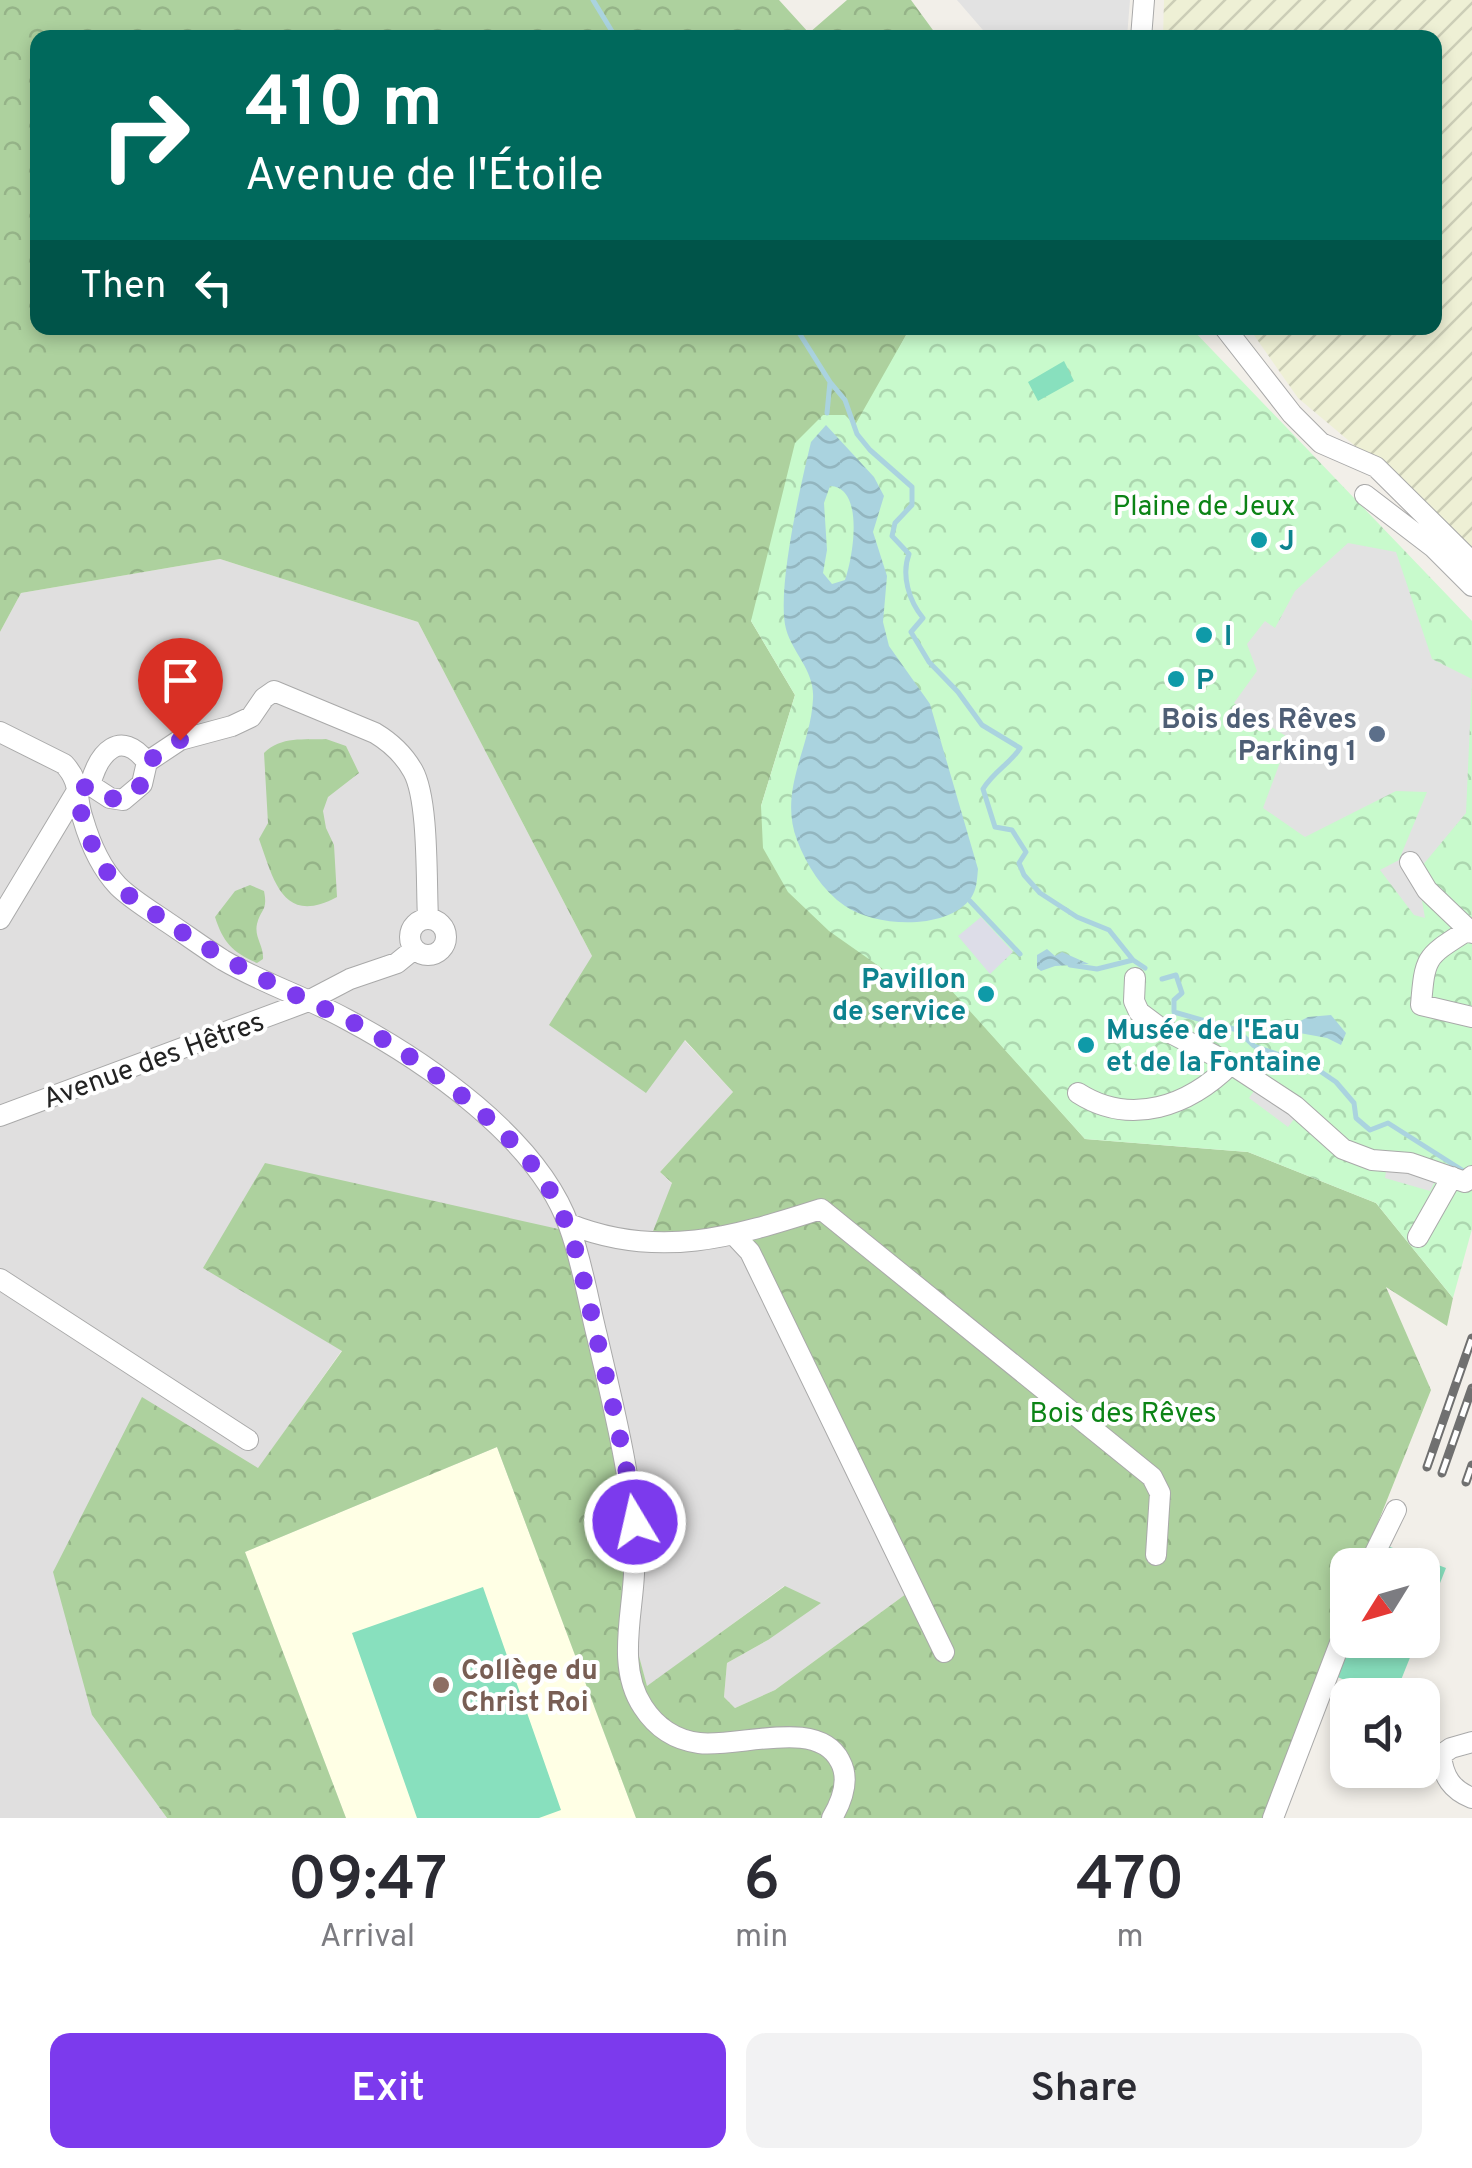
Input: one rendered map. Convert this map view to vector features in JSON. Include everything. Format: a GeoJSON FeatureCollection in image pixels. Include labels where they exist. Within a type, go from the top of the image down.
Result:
{"type":"FeatureCollection","features":[{"type":"Feature","properties":{"kind":"street"},"geometry":{"type":"LineString","coordinates":[[1142,30],[1144,0]]}},
{"type":"Feature","properties":{"kind":"street"},"geometry":{"type":"LineString","coordinates":[[1230,335],[1292,414],[1320,442],[1376,467],[1472,562]]}},
{"type":"Feature","properties":{"kind":"street"},"geometry":{"type":"LineString","coordinates":[[1365,494],[1433,548],[1472,586]]}},
{"type":"Feature","properties":{"kind":"street"},"geometry":{"type":"LineString","coordinates":[[147,762],[180,740],[232,726],[251,716],[274,691],[375,732],[388,741],[414,773],[420,799],[428,918],[417,921],[410,929],[409,940],[414,950]]}},
{"type":"Feature","properties":{"kind":"street"},"geometry":{"type":"LineString","coordinates":[[0,732],[64,764],[83,788],[110,798],[123,800],[142,784],[147,772],[147,762],[138,750],[125,744],[112,747],[102,757],[83,788],[0,918]]}},
{"type":"Feature","properties":{"kind":"street"},"geometry":{"type":"LineString","coordinates":[[83,788],[82,818],[102,865],[119,887],[224,960],[378,1038],[470,1102],[511,1139],[542,1178],[569,1224],[611,1397],[633,1509],[635,1552],[628,1648],[636,1692],[654,1722],[682,1739],[718,1743],[806,1737],[830,1747],[843,1766],[845,1778],[842,1798],[832,1818]]}},
{"type":"Feature","properties":{"kind":"street"},"geometry":{"type":"LineString","coordinates":[[1410,862],[1426,890],[1470,932],[1432,953],[1424,969],[1421,1006],[1472,1016]]}},
{"type":"Feature","properties":{"kind":"street","name":"Avenue des Hêtres"},"geometry":{"type":"LineString","coordinates":[[0,1116],[306,1002],[350,979],[397,963],[414,950],[424,956],[437,954],[445,945],[446,932],[439,922],[428,918]]}},
{"type":"Feature","properties":{"kind":"street"},"geometry":{"type":"LineString","coordinates":[[1135,978],[1134,1000],[1140,1012],[1296,1106],[1343,1149],[1372,1160],[1410,1163],[1462,1177],[1418,1237]]}},
{"type":"Feature","properties":{"kind":"street"},"geometry":{"type":"LineString","coordinates":[[1078,1093],[1098,1106],[1127,1113],[1165,1105],[1209,1086],[1231,1064]]}},
{"type":"Feature","properties":{"kind":"street"},"geometry":{"type":"LineString","coordinates":[[569,1224],[654,1244],[735,1236],[820,1209],[1152,1477],[1160,1494],[1156,1555]]}},
{"type":"Feature","properties":{"kind":"street"},"geometry":{"type":"LineString","coordinates":[[735,1236],[750,1252],[944,1652]]}},
{"type":"Feature","properties":{"kind":"street"},"geometry":{"type":"LineString","coordinates":[[0,1279],[248,1440]]}},
{"type":"Feature","properties":{"kind":"street"},"geometry":{"type":"LineString","coordinates":[[1377,1548],[1396,1510]]}},
{"type":"Feature","properties":{"kind":"street"},"geometry":{"type":"LineString","coordinates":[[1273,1818],[1334,1658]]}},
{"type":"Feature","properties":{"kind":"street"},"geometry":{"type":"LineString","coordinates":[[1472,1742],[1451,1748],[1441,1756],[1442,1770],[1456,1792],[1472,1798]]}},
{"type":"Feature","properties":{"kind":"shaded area"},"geometry":{"type":"Polygon","coordinates":[[[957,0],[1130,0],[1128,30],[983,30],[957,0]]]}},
{"type":"Feature","properties":{"kind":"shaded area"},"geometry":{"type":"Polygon","coordinates":[[[1164,0],[1472,0],[1472,548],[1298,398],[1254,335],[1442,335],[1442,30],[1163,30],[1164,0]]]}},
{"type":"Feature","properties":{"kind":"shaded area","name":"Bois des Rêves Parking 1"},"geometry":{"type":"Polygon","coordinates":[[[1348,543],[1396,552],[1432,659],[1472,679],[1466,813],[1417,872],[1425,918],[1414,915],[1380,870],[1399,860],[1427,792],[1396,791],[1305,837],[1263,808],[1289,738],[1234,703],[1257,671],[1247,644],[1265,621],[1275,628],[1295,591],[1348,543]]]}},
{"type":"Feature","properties":{"kind":"shaded area"},"geometry":{"type":"Polygon","coordinates":[[[220,559],[418,622],[592,956],[684,1040],[733,1092],[660,1172],[747,1257],[910,1591],[775,1690],[735,1708],[724,1697],[727,1663],[768,1640],[784,1586],[647,1687],[635,1641],[342,1350],[92,1715],[167,1818],[0,1818],[0,632],[21,593],[220,559]]]}},
{"type":"Feature","properties":{"kind":"shaded area"},"geometry":{"type":"Polygon","coordinates":[[[981,917],[1013,952],[990,974],[958,936],[981,917]]]}},
{"type":"Feature","properties":{"kind":"shaded area"},"geometry":{"type":"Polygon","coordinates":[[[1257,1087],[1297,1115],[1288,1127],[1249,1098],[1257,1087]]]}},
{"type":"Feature","properties":{"kind":"shaded area"},"geometry":{"type":"Polygon","coordinates":[[[1387,1165],[1436,1179],[1430,1191],[1385,1178],[1387,1165]]]}},
{"type":"Feature","properties":{"kind":"shaded area","name":"Collège du Christ Roi"},"geometry":{"type":"Polygon","coordinates":[[[497,1447],[636,1818],[346,1818],[245,1552],[497,1447]]]}},
{"type":"Feature","properties":{"kind":"green space","name":"Bois des Rêves"},"geometry":{"type":"Polygon","coordinates":[[[0,0],[779,0],[806,30],[30,30],[30,335],[906,335],[751,621],[795,695],[761,806],[883,969],[942,979],[1085,1139],[1248,1152],[1376,1203],[1453,1298],[1447,1326],[1386,1287],[1431,1390],[1368,1548],[1330,1548],[1330,1647],[1266,1818],[636,1818],[497,1447],[245,1552],[346,1818],[167,1818],[92,1715],[53,1572],[142,1397],[258,1468],[342,1351],[203,1268],[265,1163],[563,1230],[633,1456],[645,1529],[635,1641],[647,1686],[785,1586],[821,1603],[727,1663],[724,1697],[735,1708],[775,1690],[910,1591],[747,1257],[733,1243],[646,1249],[672,1183],[660,1172],[733,1092],[685,1040],[646,1093],[549,1025],[592,956],[418,622],[220,559],[21,593],[0,632],[0,0]]]}},
{"type":"Feature","properties":{"kind":"green space","name":"Bois des Rêves"},"geometry":{"type":"Polygon","coordinates":[[[847,0],[911,0],[933,30],[812,30],[847,0]]]}},
{"type":"Feature","properties":{"kind":"green space","name":"Plaine de Jeux"},"geometry":{"type":"Polygon","coordinates":[[[906,335],[1198,335],[1472,621],[1472,1229],[1453,1298],[1376,1203],[1248,1152],[1085,1139],[942,980],[883,969],[829,931],[788,892],[763,848],[761,806],[795,695],[751,621],[795,443],[823,415],[845,415],[855,425],[906,335]]]}},
{"type":"Feature","properties":{"kind":"green space"},"geometry":{"type":"Polygon","coordinates":[[[1064,361],[1074,381],[1038,401],[1028,382],[1064,361]]]}},
{"type":"Feature","properties":{"kind":"green space"},"geometry":{"type":"Polygon","coordinates":[[[326,739],[346,746],[359,773],[328,797],[323,811],[334,845],[337,897],[304,906],[283,895],[259,839],[268,823],[264,753],[285,741],[326,739]]]}},
{"type":"Feature","properties":{"kind":"green space"},"geometry":{"type":"Polygon","coordinates":[[[250,885],[264,891],[265,898],[256,929],[263,959],[257,963],[230,945],[215,917],[235,891],[250,885]]]}},
{"type":"Feature","properties":{"kind":"green space"},"geometry":{"type":"Polygon","coordinates":[[[483,1587],[561,1810],[539,1818],[417,1818],[352,1633],[483,1587]]]}},
{"type":"Feature","properties":{"kind":"green space"},"geometry":{"type":"Polygon","coordinates":[[[1342,1658],[1410,1658],[1402,1678],[1335,1676],[1342,1658]]]}},
{"type":"Feature","properties":{"kind":"water"},"geometry":{"type":"Polygon","coordinates":[[[826,425],[874,477],[884,496],[873,532],[887,576],[883,622],[889,646],[930,704],[978,869],[971,898],[960,909],[928,921],[874,918],[845,906],[822,885],[811,868],[792,822],[793,786],[811,717],[813,689],[786,629],[784,589],[811,442],[826,425]],[[830,486],[824,503],[827,550],[823,573],[832,584],[845,580],[853,541],[852,510],[841,489],[830,486]]]}},
{"type":"Feature","properties":{"kind":"water"},"geometry":{"type":"Polygon","coordinates":[[[1047,949],[1055,956],[1062,952],[1089,964],[1041,971],[1037,968],[1037,955],[1047,949]]]}},
{"type":"Feature","properties":{"kind":"water"},"geometry":{"type":"Polygon","coordinates":[[[1331,1015],[1346,1033],[1341,1045],[1327,1038],[1283,1030],[1308,1017],[1331,1015]]]}},
{"type":"Feature","properties":{"kind":"waterway"},"geometry":{"type":"LineString","coordinates":[[593,0],[611,30]]}},
{"type":"Feature","properties":{"kind":"waterway"},"geometry":{"type":"LineString","coordinates":[[800,335],[830,382],[827,413]]}},
{"type":"Feature","properties":{"kind":"waterway"},"geometry":{"type":"LineString","coordinates":[[830,382],[845,400],[857,434],[912,487],[912,505],[895,523],[892,536],[909,554],[908,588],[923,618],[911,632],[929,662],[982,725],[1020,748],[983,789],[995,827],[1012,830],[1026,852],[1019,863],[1024,875],[1040,893],[1077,917],[1109,930],[1133,960]]}},
{"type":"Feature","properties":{"kind":"waterway"},"geometry":{"type":"LineString","coordinates":[[970,901],[1020,954]]}},
{"type":"Feature","properties":{"kind":"waterway"},"geometry":{"type":"LineString","coordinates":[[1070,965],[1097,969],[1133,960],[1145,968]]}},
{"type":"Feature","properties":{"kind":"waterway"},"geometry":{"type":"LineString","coordinates":[[1162,979],[1176,975],[1182,993],[1174,1000],[1174,1012],[1237,1030],[1254,1046],[1314,1067],[1336,1082],[1354,1103],[1356,1118],[1370,1130],[1388,1123],[1462,1170]]}},
{"type":"Feature","properties":{"kind":"railway"},"geometry":{"type":"LineString","coordinates":[[1427,1467],[1472,1338]]}},
{"type":"Feature","properties":{"kind":"railway"},"geometry":{"type":"LineString","coordinates":[[1442,1473],[1472,1388]]}},
{"type":"Feature","properties":{"kind":"railway"},"geometry":{"type":"LineString","coordinates":[[1466,1482],[1472,1465]]}},
{"type":"Feature","properties":{"kind":"place","name":"J"},"geometry":{"type":"Point","coordinates":[1259,540]}},
{"type":"Feature","properties":{"kind":"place","name":"I"},"geometry":{"type":"Point","coordinates":[1204,635]}},
{"type":"Feature","properties":{"kind":"place","name":"P"},"geometry":{"type":"Point","coordinates":[1176,679]}},
{"type":"Feature","properties":{"kind":"place","name":"Bois des Rêves Parking 1"},"geometry":{"type":"Point","coordinates":[1377,734]}},
{"type":"Feature","properties":{"kind":"place","name":"Pavillon de service"},"geometry":{"type":"Point","coordinates":[986,994]}},
{"type":"Feature","properties":{"kind":"place","name":"Musée de l'Eau et de la Fontaine"},"geometry":{"type":"Point","coordinates":[1086,1045]}},
{"type":"Feature","properties":{"kind":"place","name":"Collège du Christ Roi"},"geometry":{"type":"Point","coordinates":[441,1685]}},
{"type":"Feature","properties":{"kind":"route"},"geometry":{"type":"LineString","coordinates":[[180,740],[147,762],[142,784],[123,800],[110,798],[90,785],[76,791],[82,818],[102,865],[119,887],[224,960],[343,1017],[443,1081],[511,1139],[527,1158],[569,1224],[625,1459],[635,1522]]}}]}
